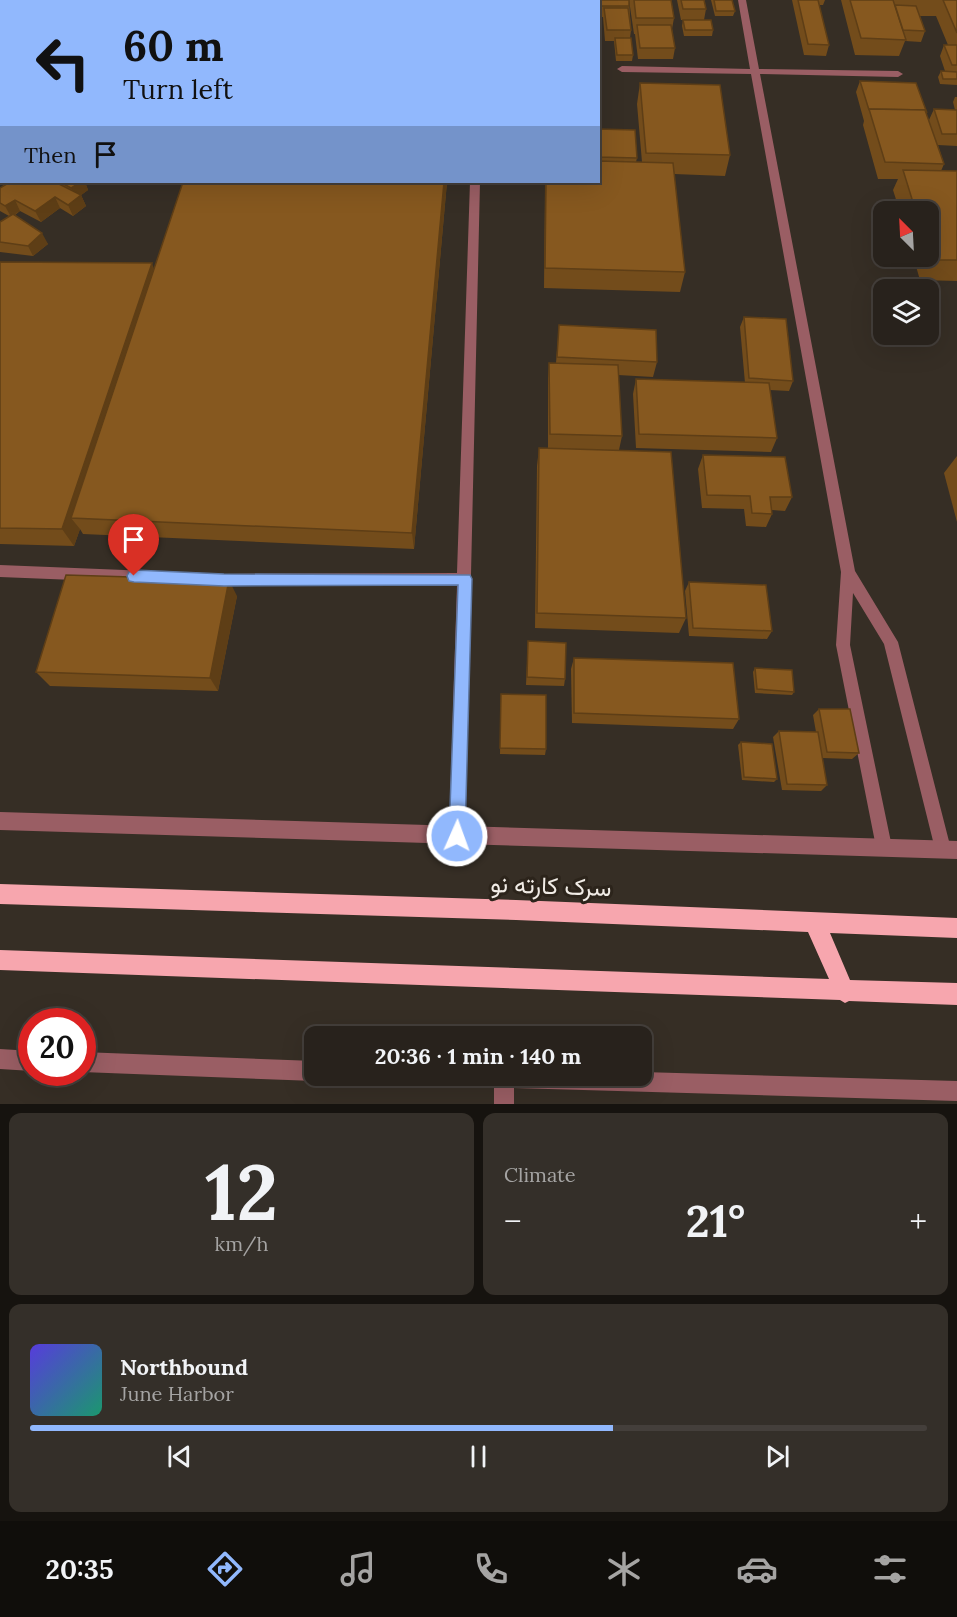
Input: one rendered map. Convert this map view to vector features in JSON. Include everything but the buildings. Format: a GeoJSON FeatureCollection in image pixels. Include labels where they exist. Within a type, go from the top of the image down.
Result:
{"type":"FeatureCollection","features":[{"type":"Feature","properties":{"kind":"highway","name":"سرک کارته نو"},"geometry":{"type":"LineString","coordinates":[[0,894],[814,921],[957,928]]}},
{"type":"Feature","properties":{"kind":"highway"},"geometry":{"type":"LineString","coordinates":[[814,921],[844,992]]}},
{"type":"Feature","properties":{"kind":"highway"},"geometry":{"type":"LineString","coordinates":[[0,960],[844,992],[957,994]]}},
{"type":"Feature","properties":{"kind":"street"},"geometry":{"type":"LineString","coordinates":[[0,821],[950,849]]}},
{"type":"Feature","properties":{"kind":"street"},"geometry":{"type":"LineString","coordinates":[[0,1059],[18,1060]]}},
{"type":"Feature","properties":{"kind":"street"},"geometry":{"type":"LineString","coordinates":[[96,1063],[304,1071]]}},
{"type":"Feature","properties":{"kind":"street"},"geometry":{"type":"LineString","coordinates":[[652,1082],[957,1091]]}},
{"type":"Feature","properties":{"kind":"street"},"geometry":{"type":"LineString","coordinates":[[504,1086],[504,1104]]}},
{"type":"Feature","properties":{"kind":"lane"},"geometry":{"type":"LineString","coordinates":[[741,0],[848,572],[843,645],[884,847]]}},
{"type":"Feature","properties":{"kind":"lane"},"geometry":{"type":"LineString","coordinates":[[622,69],[898,74]]}},
{"type":"Feature","properties":{"kind":"lane"},"geometry":{"type":"LineString","coordinates":[[457,836],[475,183]]}},
{"type":"Feature","properties":{"kind":"lane"},"geometry":{"type":"LineString","coordinates":[[0,571],[224,580],[465,579]]}},
{"type":"Feature","properties":{"kind":"lane"},"geometry":{"type":"LineString","coordinates":[[848,572],[891,642],[950,849]]}},
{"type":"Feature","properties":{"kind":"route"},"geometry":{"type":"LineString","coordinates":[[134,576],[224,580],[465,579],[457,836]]}}]}
